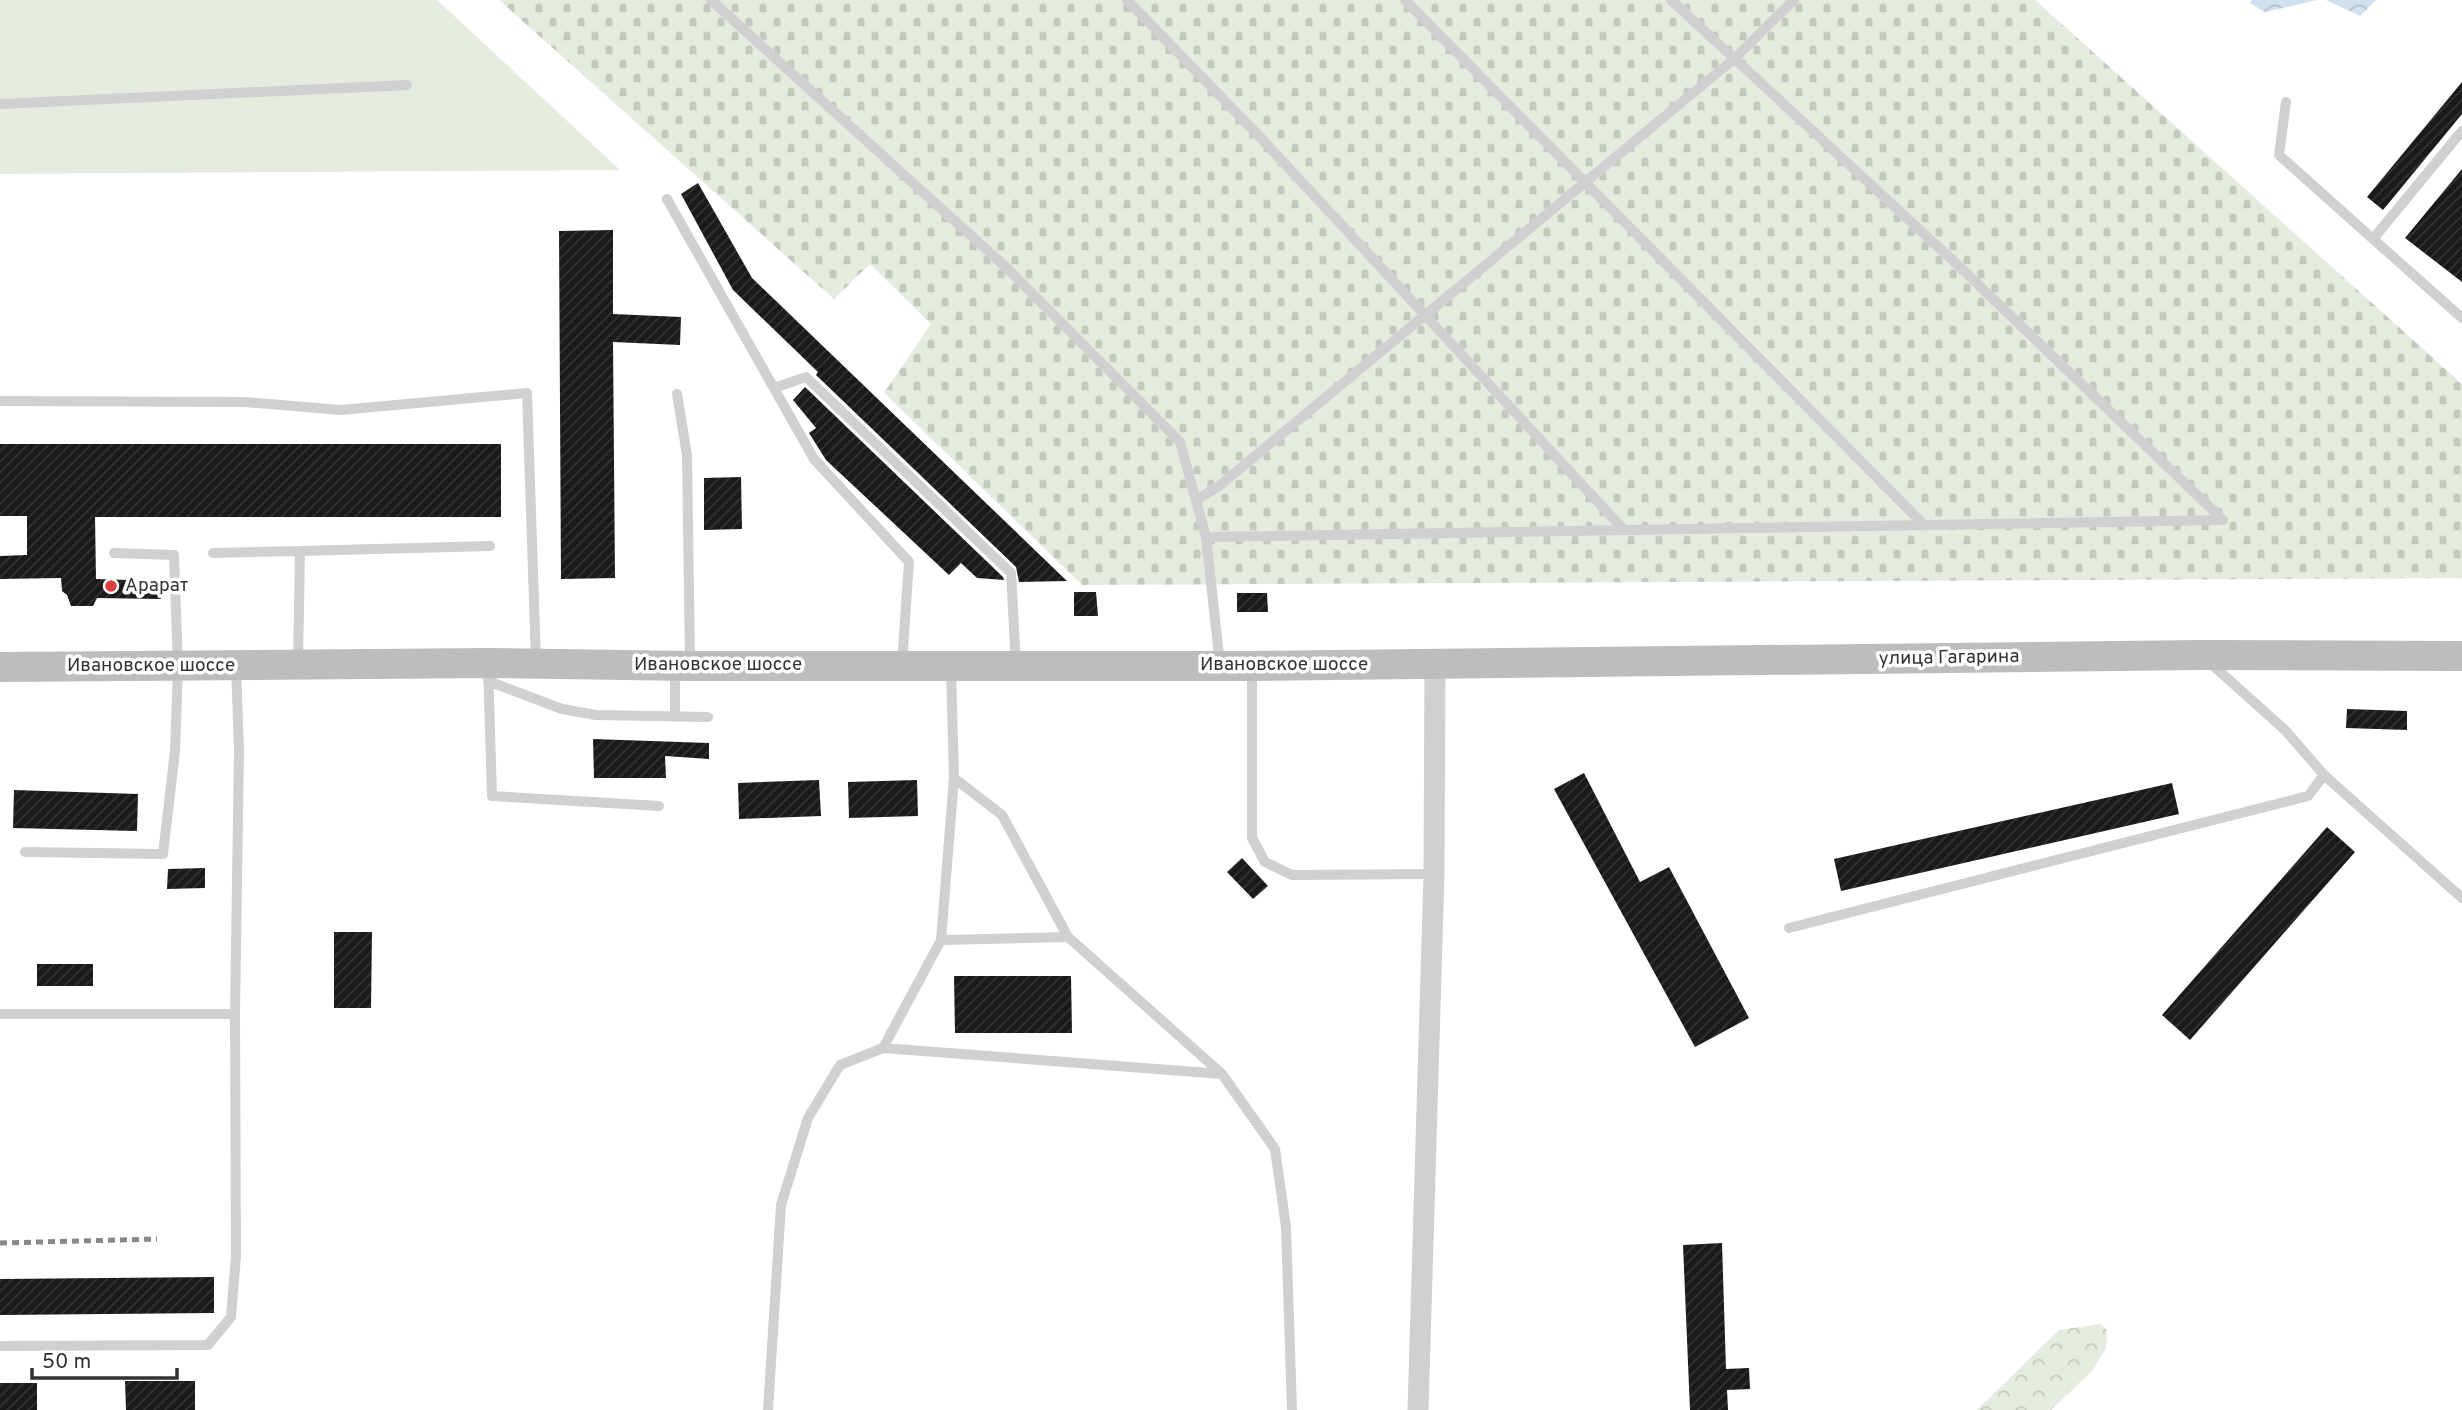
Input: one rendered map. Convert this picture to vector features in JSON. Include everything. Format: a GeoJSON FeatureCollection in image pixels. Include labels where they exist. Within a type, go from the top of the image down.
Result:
{"type":"FeatureCollection","features":[{"type":"Feature","properties":{"kind":"street","name":"улица Гагарина"},"geometry":{"type":"LineString","coordinates":[[1435,664],[2200,655],[2462,656]]}},
{"type":"Feature","properties":{"kind":"street","name":"Ивановское шоссе"},"geometry":{"type":"LineString","coordinates":[[0,667],[298,666],[488,672],[536,664],[1435,664]]}},
{"type":"Feature","properties":{"kind":"street"},"geometry":{"type":"LineString","coordinates":[[1418,1410],[1434,874],[1435,664]]}},
{"type":"Feature","properties":{"kind":"lane"},"geometry":{"type":"LineString","coordinates":[[711,0],[1009,270],[1180,442],[1206,537],[1220,665]]}},
{"type":"Feature","properties":{"kind":"lane"},"geometry":{"type":"LineString","coordinates":[[1127,0],[1269,147],[1624,530]]}},
{"type":"Feature","properties":{"kind":"lane"},"geometry":{"type":"LineString","coordinates":[[1405,0],[1924,525]]}},
{"type":"Feature","properties":{"kind":"lane"},"geometry":{"type":"LineString","coordinates":[[1206,537],[2223,520],[1962,269],[1671,0]]}},
{"type":"Feature","properties":{"kind":"lane"},"geometry":{"type":"LineString","coordinates":[[1196,500],[1219,486],[1586,183],[1734,59],[1794,0]]}},
{"type":"Feature","properties":{"kind":"lane"},"geometry":{"type":"LineString","coordinates":[[0,104],[407,85]]}},
{"type":"Feature","properties":{"kind":"lane"},"geometry":{"type":"LineString","coordinates":[[2286,102],[2279,155],[2462,318]]}},
{"type":"Feature","properties":{"kind":"lane"},"geometry":{"type":"LineString","coordinates":[[2373,239],[2462,131]]}},
{"type":"Feature","properties":{"kind":"lane"},"geometry":{"type":"LineString","coordinates":[[667,199],[814,459],[909,562],[902,666]]}},
{"type":"Feature","properties":{"kind":"lane"},"geometry":{"type":"LineString","coordinates":[[774,388],[806,377],[1011,573],[1016,666]]}},
{"type":"Feature","properties":{"kind":"lane"},"geometry":{"type":"LineString","coordinates":[[0,401],[244,402],[341,410],[527,393],[536,664]]}},
{"type":"Feature","properties":{"kind":"lane"},"geometry":{"type":"LineString","coordinates":[[675,717],[683,666],[687,455],[677,394]]}},
{"type":"Feature","properties":{"kind":"lane"},"geometry":{"type":"LineString","coordinates":[[212,552],[490,546]]}},
{"type":"Feature","properties":{"kind":"lane"},"geometry":{"type":"LineString","coordinates":[[298,666],[300,551]]}},
{"type":"Feature","properties":{"kind":"lane"},"geometry":{"type":"LineString","coordinates":[[25,852],[163,853],[175,751],[178,667],[174,555],[114,553]]}},
{"type":"Feature","properties":{"kind":"lane"},"geometry":{"type":"LineString","coordinates":[[2200,655],[2285,730],[2324,775],[2462,898]]}},
{"type":"Feature","properties":{"kind":"lane"},"geometry":{"type":"LineString","coordinates":[[0,1346],[208,1345],[231,1317],[236,1256],[235,1014],[239,750],[236,666]]}},
{"type":"Feature","properties":{"kind":"lane"},"geometry":{"type":"LineString","coordinates":[[883,1048],[941,940],[954,778],[951,666]]}},
{"type":"Feature","properties":{"kind":"lane"},"geometry":{"type":"LineString","coordinates":[[1252,666],[1252,838],[1265,862],[1292,875],[1434,874]]}},
{"type":"Feature","properties":{"kind":"lane"},"geometry":{"type":"LineString","coordinates":[[659,806],[492,796],[488,672],[562,709],[596,715],[708,717]]}},
{"type":"Feature","properties":{"kind":"lane"},"geometry":{"type":"LineString","coordinates":[[1789,928],[2308,796],[2324,775]]}},
{"type":"Feature","properties":{"kind":"lane"},"geometry":{"type":"LineString","coordinates":[[954,778],[1002,816],[1068,937],[1222,1074],[1275,1149],[1286,1227],[1292,1410]]}},
{"type":"Feature","properties":{"kind":"lane"},"geometry":{"type":"LineString","coordinates":[[941,940],[1068,937]]}},
{"type":"Feature","properties":{"kind":"lane"},"geometry":{"type":"LineString","coordinates":[[0,1014],[235,1014]]}},
{"type":"Feature","properties":{"kind":"lane"},"geometry":{"type":"LineString","coordinates":[[768,1410],[781,1205],[808,1118],[840,1065],[883,1048],[1222,1074]]}},
{"type":"Feature","properties":{"kind":"green space"},"geometry":{"type":"Polygon","coordinates":[[[0,0],[437,0],[620,170],[0,174],[0,0]]]}},
{"type":"Feature","properties":{"kind":"green space"},"geometry":{"type":"Polygon","coordinates":[[[499,0],[2035,0],[2462,384],[2462,578],[1082,585],[884,393],[931,324],[870,264],[834,299],[499,0]]]}},
{"type":"Feature","properties":{"kind":"green space"},"geometry":{"type":"Polygon","coordinates":[[[2101,1324],[2107,1330],[2106,1348],[2092,1371],[2051,1410],[1977,1410],[2059,1330],[2101,1324]]]}},
{"type":"Feature","properties":{"kind":"water"},"geometry":{"type":"Polygon","coordinates":[[[2252,0],[2317,0],[2265,12],[2250,3],[2252,0]]]}},
{"type":"Feature","properties":{"kind":"water"},"geometry":{"type":"Polygon","coordinates":[[[2326,0],[2376,0],[2360,16],[2326,0]]]}},
{"type":"Feature","properties":{"kind":"building"},"geometry":{"type":"Polygon","coordinates":[[[2462,82],[2462,114],[2383,210],[2367,197],[2462,82]]]}},
{"type":"Feature","properties":{"kind":"building"},"geometry":{"type":"Polygon","coordinates":[[[2462,169],[2462,282],[2405,238],[2462,169]]]}},
{"type":"Feature","properties":{"kind":"building"},"geometry":{"type":"Polygon","coordinates":[[[698,183],[752,278],[1067,581],[1019,582],[1016,567],[816,375],[818,372],[733,290],[681,194],[698,183]]]}},
{"type":"Feature","properties":{"kind":"building"},"geometry":{"type":"Polygon","coordinates":[[[613,230],[613,314],[681,317],[680,345],[613,342],[615,578],[561,579],[559,231],[613,230]]]}},
{"type":"Feature","properties":{"kind":"building"},"geometry":{"type":"Polygon","coordinates":[[[805,387],[1004,580],[977,578],[961,563],[949,575],[826,460],[809,433],[816,428],[793,400],[805,387]]]}},
{"type":"Feature","properties":{"kind":"building"},"geometry":{"type":"Polygon","coordinates":[[[0,444],[501,444],[501,517],[95,517],[96,579],[161,581],[161,599],[97,598],[93,606],[71,606],[67,595],[62,591],[61,578],[0,579],[0,556],[27,555],[27,516],[0,516],[0,444]]]}},
{"type":"Feature","properties":{"kind":"building"},"geometry":{"type":"Polygon","coordinates":[[[741,477],[742,529],[704,530],[704,478],[741,477]]]}},
{"type":"Feature","properties":{"kind":"building"},"geometry":{"type":"Polygon","coordinates":[[[1074,592],[1096,592],[1098,616],[1074,616],[1074,592]]]}},
{"type":"Feature","properties":{"kind":"building"},"geometry":{"type":"Polygon","coordinates":[[[1237,593],[1267,593],[1268,612],[1237,612],[1237,593]]]}},
{"type":"Feature","properties":{"kind":"building"},"geometry":{"type":"Polygon","coordinates":[[[2347,709],[2407,711],[2407,730],[2346,728],[2347,709]]]}},
{"type":"Feature","properties":{"kind":"building"},"geometry":{"type":"Polygon","coordinates":[[[593,739],[709,743],[709,759],[665,756],[666,778],[594,778],[593,739]]]}},
{"type":"Feature","properties":{"kind":"building"},"geometry":{"type":"Polygon","coordinates":[[[1584,773],[1640,882],[1669,867],[1749,1018],[1695,1047],[1554,789],[1584,773]]]}},
{"type":"Feature","properties":{"kind":"building"},"geometry":{"type":"Polygon","coordinates":[[[819,780],[821,816],[739,819],[738,783],[819,780]]]}},
{"type":"Feature","properties":{"kind":"building"},"geometry":{"type":"Polygon","coordinates":[[[917,780],[918,816],[849,818],[848,782],[917,780]]]}},
{"type":"Feature","properties":{"kind":"building"},"geometry":{"type":"Polygon","coordinates":[[[2172,783],[2179,814],[1841,891],[1834,859],[2172,783]]]}},
{"type":"Feature","properties":{"kind":"building"},"geometry":{"type":"Polygon","coordinates":[[[14,790],[138,794],[137,831],[13,828],[14,790]]]}},
{"type":"Feature","properties":{"kind":"building"},"geometry":{"type":"Polygon","coordinates":[[[2327,827],[2355,852],[2190,1040],[2162,1015],[2327,827]]]}},
{"type":"Feature","properties":{"kind":"building"},"geometry":{"type":"Polygon","coordinates":[[[1242,858],[1268,886],[1253,899],[1227,872],[1242,858]]]}},
{"type":"Feature","properties":{"kind":"building"},"geometry":{"type":"Polygon","coordinates":[[[205,868],[205,888],[167,889],[168,869],[205,868]]]}},
{"type":"Feature","properties":{"kind":"building"},"geometry":{"type":"Polygon","coordinates":[[[334,932],[372,932],[371,1008],[334,1008],[334,932]]]}},
{"type":"Feature","properties":{"kind":"building"},"geometry":{"type":"Polygon","coordinates":[[[37,964],[93,964],[93,986],[37,986],[37,964]]]}},
{"type":"Feature","properties":{"kind":"building"},"geometry":{"type":"Polygon","coordinates":[[[954,976],[1071,976],[1072,1033],[955,1033],[954,976]]]}},
{"type":"Feature","properties":{"kind":"building"},"geometry":{"type":"Polygon","coordinates":[[[1722,1243],[1726,1369],[1749,1368],[1750,1389],[1727,1390],[1728,1410],[1690,1410],[1683,1245],[1722,1243]]]}},
{"type":"Feature","properties":{"kind":"building"},"geometry":{"type":"Polygon","coordinates":[[[214,1277],[214,1313],[0,1315],[0,1279],[214,1277]]]}},
{"type":"Feature","properties":{"kind":"building"},"geometry":{"type":"Polygon","coordinates":[[[125,1381],[195,1381],[195,1410],[126,1410],[125,1381]]]}},
{"type":"Feature","properties":{"kind":"building"},"geometry":{"type":"Polygon","coordinates":[[[0,1383],[37,1383],[37,1410],[0,1410],[0,1383]]]}},
{"type":"Feature","properties":{"kind":"railway"},"geometry":{"type":"LineString","coordinates":[[0,1243],[157,1239]]}},
{"type":"Feature","properties":{"kind":"place","name":"Арарат"},"geometry":{"type":"Point","coordinates":[111,586]}}]}
